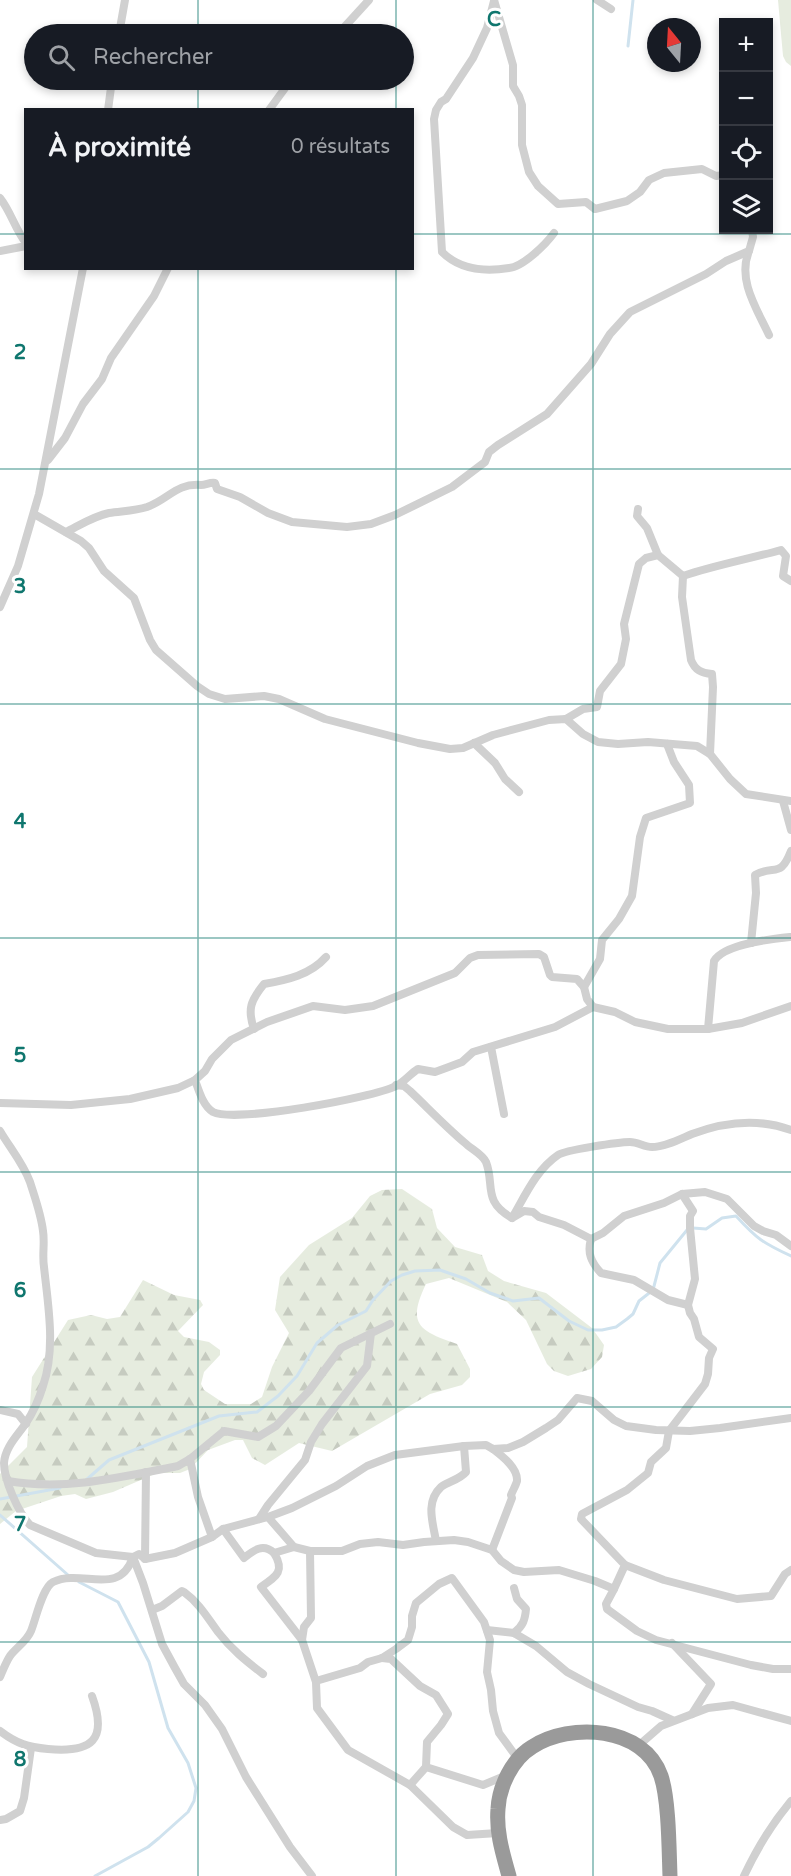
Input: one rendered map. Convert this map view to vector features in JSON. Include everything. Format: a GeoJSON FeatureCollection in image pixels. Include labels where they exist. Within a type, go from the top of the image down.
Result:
{"type":"FeatureCollection","features":[{"type":"Feature","properties":{"kind":"highway"},"geometry":{"type":"LineString","coordinates":[[509,1876],[498,1833],[498,1807],[508,1775],[518,1759],[531,1747],[549,1738],[575,1732],[598,1732],[622,1737],[638,1746],[651,1758],[661,1776],[665,1799],[670,1876]]}},
{"type":"Feature","properties":{"kind":"street"},"geometry":{"type":"LineString","coordinates":[[121,24],[125,0]]}},
{"type":"Feature","properties":{"kind":"street"},"geometry":{"type":"LineString","coordinates":[[347,24],[369,0]]}},
{"type":"Feature","properties":{"kind":"street"},"geometry":{"type":"LineString","coordinates":[[494,0],[513,65],[513,86],[522,105],[521,125],[525,159],[533,180],[551,199],[558,204],[586,202],[596,209],[627,201],[640,192],[649,180],[664,173],[702,169],[719,176]]}},
{"type":"Feature","properties":{"kind":"street"},"geometry":{"type":"LineString","coordinates":[[494,0],[487,28],[473,57],[446,99],[441,102],[434,119],[442,252],[448,258],[464,266],[488,271],[509,268],[534,254],[554,233]]}},
{"type":"Feature","properties":{"kind":"street"},"geometry":{"type":"LineString","coordinates":[[597,0],[610,9]]}},
{"type":"Feature","properties":{"kind":"street"},"geometry":{"type":"LineString","coordinates":[[108,108],[111,90]]}},
{"type":"Feature","properties":{"kind":"street"},"geometry":{"type":"LineString","coordinates":[[270,108],[284,90]]}},
{"type":"Feature","properties":{"kind":"street"},"geometry":{"type":"LineString","coordinates":[[0,198],[13,216],[17,230],[24,241]]}},
{"type":"Feature","properties":{"kind":"street"},"geometry":{"type":"LineString","coordinates":[[753,234],[745,261],[747,287],[769,335]]}},
{"type":"Feature","properties":{"kind":"street"},"geometry":{"type":"LineString","coordinates":[[0,251],[24,245]]}},
{"type":"Feature","properties":{"kind":"street"},"geometry":{"type":"LineString","coordinates":[[66,532],[96,516],[146,507],[166,498],[173,490],[195,483],[203,485],[211,482],[215,483],[217,489],[240,497],[268,513],[292,522],[347,527],[371,524],[395,515],[452,487],[485,462],[489,452],[498,445],[547,414],[591,364],[610,334],[630,312],[749,251]]}},
{"type":"Feature","properties":{"kind":"street"},"geometry":{"type":"LineString","coordinates":[[0,607],[18,566],[34,514],[83,270]]}},
{"type":"Feature","properties":{"kind":"street"},"geometry":{"type":"LineString","coordinates":[[44,466],[65,438],[83,404],[102,379],[111,358],[154,296],[167,270]]}},
{"type":"Feature","properties":{"kind":"street"},"geometry":{"type":"LineString","coordinates":[[638,508],[638,516],[647,528],[658,555],[683,576]]}},
{"type":"Feature","properties":{"kind":"street"},"geometry":{"type":"LineString","coordinates":[[34,514],[89,548],[104,571],[134,598],[156,650],[209,694],[225,699],[264,696],[279,699],[325,718],[437,748],[450,749],[463,748],[509,730],[549,720],[566,719],[583,709],[597,707],[600,691],[621,664],[626,639],[624,624],[639,564],[646,558],[658,555]]}},
{"type":"Feature","properties":{"kind":"street"},"geometry":{"type":"LineString","coordinates":[[683,576],[721,565],[762,557],[781,550],[786,556],[783,576],[791,581]]}},
{"type":"Feature","properties":{"kind":"street"},"geometry":{"type":"LineString","coordinates":[[683,576],[682,597],[691,660],[694,667],[703,673],[712,674],[710,754]]}},
{"type":"Feature","properties":{"kind":"street"},"geometry":{"type":"LineString","coordinates":[[566,719],[583,734],[598,742],[697,746],[710,754],[730,779],[746,794],[787,801],[791,830]]}},
{"type":"Feature","properties":{"kind":"street"},"geometry":{"type":"LineString","coordinates":[[474,743],[495,763],[505,779],[519,792]]}},
{"type":"Feature","properties":{"kind":"street"},"geometry":{"type":"LineString","coordinates":[[584,987],[600,959],[602,940],[619,919],[632,896],[640,837],[646,818],[690,803],[688,785],[674,762],[667,744]]}},
{"type":"Feature","properties":{"kind":"street"},"geometry":{"type":"LineString","coordinates":[[751,943],[756,892],[755,875],[778,870],[785,865],[791,851]]}},
{"type":"Feature","properties":{"kind":"street"},"geometry":{"type":"LineString","coordinates":[[708,1029],[714,961],[717,956],[751,943],[790,936]]}},
{"type":"Feature","properties":{"kind":"street"},"geometry":{"type":"LineString","coordinates":[[0,1102],[58,1105],[117,1101],[157,1093],[195,1080],[205,1071],[221,1049],[231,1041],[285,1015],[313,1006],[345,1010],[373,1006],[455,973],[470,958],[478,955],[539,954],[544,957],[552,977],[577,979],[584,987],[593,1007],[650,1026],[668,1029],[708,1029],[742,1023],[791,1006]]}},
{"type":"Feature","properties":{"kind":"street"},"geometry":{"type":"LineString","coordinates":[[254,1029],[249,1016],[251,1006],[253,997],[264,984],[284,980],[317,968],[326,957]]}},
{"type":"Feature","properties":{"kind":"street"},"geometry":{"type":"LineString","coordinates":[[195,1080],[205,1103],[212,1111],[235,1116],[262,1114],[351,1099],[396,1085],[418,1069],[435,1072],[462,1062],[473,1052],[555,1027],[593,1007]]}},
{"type":"Feature","properties":{"kind":"street"},"geometry":{"type":"LineString","coordinates":[[491,1047],[504,1114]]}},
{"type":"Feature","properties":{"kind":"street"},"geometry":{"type":"LineString","coordinates":[[396,1085],[404,1086],[410,1091],[463,1142],[481,1156],[486,1162],[489,1188],[496,1204],[502,1212],[512,1218]]}},
{"type":"Feature","properties":{"kind":"street"},"geometry":{"type":"LineString","coordinates":[[512,1218],[537,1175],[559,1154],[568,1151],[627,1142],[653,1147],[705,1129],[741,1122],[769,1123],[791,1130]]}},
{"type":"Feature","properties":{"kind":"street"},"geometry":{"type":"LineString","coordinates":[[0,1131],[26,1173],[38,1209],[44,1232],[44,1266],[49,1304],[48,1354],[44,1382],[36,1406],[4,1459],[12,1497],[22,1517],[30,1525],[96,1553],[133,1557],[139,1554],[145,1559]]}},
{"type":"Feature","properties":{"kind":"street"},"geometry":{"type":"LineString","coordinates":[[688,1305],[668,1300],[634,1280],[601,1273],[590,1258],[588,1248],[591,1239],[603,1233],[624,1216],[682,1194],[705,1192],[727,1199],[754,1226],[776,1235],[791,1246]]}},
{"type":"Feature","properties":{"kind":"street"},"geometry":{"type":"LineString","coordinates":[[682,1194],[693,1211],[690,1216],[690,1228],[695,1279],[688,1305],[699,1337],[713,1349],[709,1358],[705,1384],[669,1431],[666,1448],[651,1462],[648,1473],[627,1490],[582,1514],[581,1519],[625,1565],[664,1580],[737,1599],[771,1596],[785,1574],[791,1570]]}},
{"type":"Feature","properties":{"kind":"street"},"geometry":{"type":"LineString","coordinates":[[512,1218],[524,1211],[533,1212],[539,1217],[564,1225],[591,1239]]}},
{"type":"Feature","properties":{"kind":"street"},"geometry":{"type":"LineString","coordinates":[[9,1481],[29,1484],[81,1484],[178,1466],[224,1431],[258,1437],[276,1426],[309,1391],[340,1348],[390,1324]]}},
{"type":"Feature","properties":{"kind":"street"},"geometry":{"type":"LineString","coordinates":[[264,1518],[268,1505],[306,1460],[311,1442],[322,1424],[368,1366],[371,1332]]}},
{"type":"Feature","properties":{"kind":"street"},"geometry":{"type":"LineString","coordinates":[[493,1449],[508,1448],[533,1436],[558,1420],[577,1398],[592,1401],[614,1420],[626,1426],[669,1431],[720,1428],[791,1418]]}},
{"type":"Feature","properties":{"kind":"street"},"geometry":{"type":"LineString","coordinates":[[0,1410],[18,1414],[26,1424]]}},
{"type":"Feature","properties":{"kind":"street"},"geometry":{"type":"LineString","coordinates":[[145,1559],[175,1553],[212,1537],[223,1529],[264,1518],[307,1502],[380,1459],[416,1451],[486,1445],[506,1459],[517,1477],[512,1498],[492,1550]]}},
{"type":"Feature","properties":{"kind":"street"},"geometry":{"type":"LineString","coordinates":[[436,1541],[430,1507],[440,1488],[462,1477],[466,1472],[464,1446]]}},
{"type":"Feature","properties":{"kind":"street"},"geometry":{"type":"LineString","coordinates":[[190,1459],[198,1497],[212,1537]]}},
{"type":"Feature","properties":{"kind":"street"},"geometry":{"type":"LineString","coordinates":[[145,1559],[146,1472]]}},
{"type":"Feature","properties":{"kind":"street"},"geometry":{"type":"LineString","coordinates":[[264,1518],[294,1547],[310,1551],[342,1551],[360,1544],[378,1542],[404,1545],[436,1541],[468,1542],[492,1550],[501,1561],[514,1570],[524,1572],[559,1570],[614,1589]]}},
{"type":"Feature","properties":{"kind":"street"},"geometry":{"type":"LineString","coordinates":[[223,1529],[244,1558],[263,1547],[269,1548],[280,1562],[280,1570],[275,1578],[261,1587],[302,1640],[316,1681],[317,1708],[348,1750],[411,1785],[453,1827],[467,1835],[498,1833]]}},
{"type":"Feature","properties":{"kind":"street"},"geometry":{"type":"LineString","coordinates":[[274,1553],[294,1547]]}},
{"type":"Feature","properties":{"kind":"street"},"geometry":{"type":"LineString","coordinates":[[302,1640],[304,1627],[310,1618],[310,1551]]}},
{"type":"Feature","properties":{"kind":"street"},"geometry":{"type":"LineString","coordinates":[[133,1557],[162,1644],[180,1676],[222,1729],[246,1777],[290,1847],[312,1876]]}},
{"type":"Feature","properties":{"kind":"street"},"geometry":{"type":"LineString","coordinates":[[0,1677],[9,1657],[29,1635],[49,1584],[70,1577],[105,1580],[119,1577],[129,1568],[133,1557]]}},
{"type":"Feature","properties":{"kind":"street"},"geometry":{"type":"LineString","coordinates":[[625,1565],[606,1605],[607,1609],[637,1630],[656,1640],[751,1665],[791,1669]]}},
{"type":"Feature","properties":{"kind":"street"},"geometry":{"type":"LineString","coordinates":[[316,1681],[360,1668],[368,1662],[382,1658],[408,1640],[416,1603],[439,1584],[452,1578],[484,1622],[487,1630],[490,1645],[487,1672],[493,1711],[499,1733],[518,1759]]}},
{"type":"Feature","properties":{"kind":"street"},"geometry":{"type":"LineString","coordinates":[[514,1587],[517,1599],[526,1609],[525,1620],[514,1633]]}},
{"type":"Feature","properties":{"kind":"street"},"geometry":{"type":"LineString","coordinates":[[152,1610],[162,1606],[182,1591],[184,1592],[198,1602],[219,1633],[240,1657],[264,1674]]}},
{"type":"Feature","properties":{"kind":"street"},"geometry":{"type":"LineString","coordinates":[[487,1630],[514,1633],[536,1646],[567,1672],[638,1707],[672,1720]]}},
{"type":"Feature","properties":{"kind":"street"},"geometry":{"type":"LineString","coordinates":[[672,1643],[711,1684],[710,1689],[692,1714]]}},
{"type":"Feature","properties":{"kind":"street"},"geometry":{"type":"LineString","coordinates":[[382,1658],[391,1659],[420,1686],[436,1695],[448,1714],[427,1742],[426,1767],[411,1785]]}},
{"type":"Feature","properties":{"kind":"street"},"geometry":{"type":"LineString","coordinates":[[0,1731],[31,1748],[65,1751],[79,1749],[90,1744],[99,1724],[99,1713],[92,1696]]}},
{"type":"Feature","properties":{"kind":"street"},"geometry":{"type":"LineString","coordinates":[[638,1746],[661,1726],[672,1720],[708,1708],[733,1705],[791,1721]]}},
{"type":"Feature","properties":{"kind":"street"},"geometry":{"type":"LineString","coordinates":[[0,1820],[20,1811],[31,1748]]}},
{"type":"Feature","properties":{"kind":"street"},"geometry":{"type":"LineString","coordinates":[[426,1767],[483,1785],[508,1775]]}},
{"type":"Feature","properties":{"kind":"street"},"geometry":{"type":"LineString","coordinates":[[744,1876],[759,1845],[791,1801]]}},
{"type":"Feature","properties":{"kind":"green space"},"geometry":{"type":"Polygon","coordinates":[[[778,0],[791,0],[791,66],[783,56],[778,0]]]}},
{"type":"Feature","properties":{"kind":"green space"},"geometry":{"type":"Polygon","coordinates":[[[402,1189],[432,1209],[437,1228],[455,1247],[482,1255],[488,1271],[504,1281],[546,1293],[592,1328],[604,1345],[602,1357],[591,1369],[568,1376],[554,1371],[547,1364],[526,1320],[507,1302],[449,1278],[426,1284],[417,1309],[417,1318],[426,1330],[457,1344],[470,1369],[470,1377],[462,1385],[430,1394],[332,1451],[299,1443],[265,1465],[252,1458],[243,1440],[235,1440],[208,1450],[190,1469],[180,1473],[157,1473],[113,1492],[86,1499],[75,1494],[61,1496],[16,1511],[0,1524],[0,1474],[27,1447],[32,1377],[68,1320],[91,1315],[107,1319],[120,1317],[143,1280],[174,1295],[200,1300],[203,1305],[178,1331],[184,1337],[209,1342],[220,1350],[220,1355],[204,1372],[201,1384],[204,1390],[225,1404],[251,1404],[262,1397],[272,1367],[289,1333],[275,1310],[280,1277],[309,1245],[352,1218],[370,1196],[382,1190],[402,1189]]]}},
{"type":"Feature","properties":{"kind":"waterway"},"geometry":{"type":"LineString","coordinates":[[628,46],[633,0]]}},
{"type":"Feature","properties":{"kind":"waterway"},"geometry":{"type":"LineString","coordinates":[[693,1228],[706,1229],[722,1218],[736,1216],[761,1240],[791,1256]]}},
{"type":"Feature","properties":{"kind":"waterway"},"geometry":{"type":"LineString","coordinates":[[86,1480],[109,1460],[219,1416],[257,1412],[278,1396],[297,1376],[317,1343],[338,1325],[366,1311],[391,1281],[402,1275],[415,1271],[440,1270],[466,1279],[490,1293],[513,1301],[539,1298],[569,1321],[588,1330],[602,1330],[616,1327],[633,1314],[639,1301],[653,1290],[660,1263],[687,1230]]}},
{"type":"Feature","properties":{"kind":"waterway"},"geometry":{"type":"LineString","coordinates":[[0,1499],[60,1488]]}},
{"type":"Feature","properties":{"kind":"waterway"},"geometry":{"type":"LineString","coordinates":[[0,1515],[68,1575]]}},
{"type":"Feature","properties":{"kind":"waterway"},"geometry":{"type":"LineString","coordinates":[[79,1582],[118,1602],[149,1662],[168,1728],[188,1763],[196,1788],[194,1801],[188,1812],[159,1838],[148,1847],[95,1876]]}}]}
